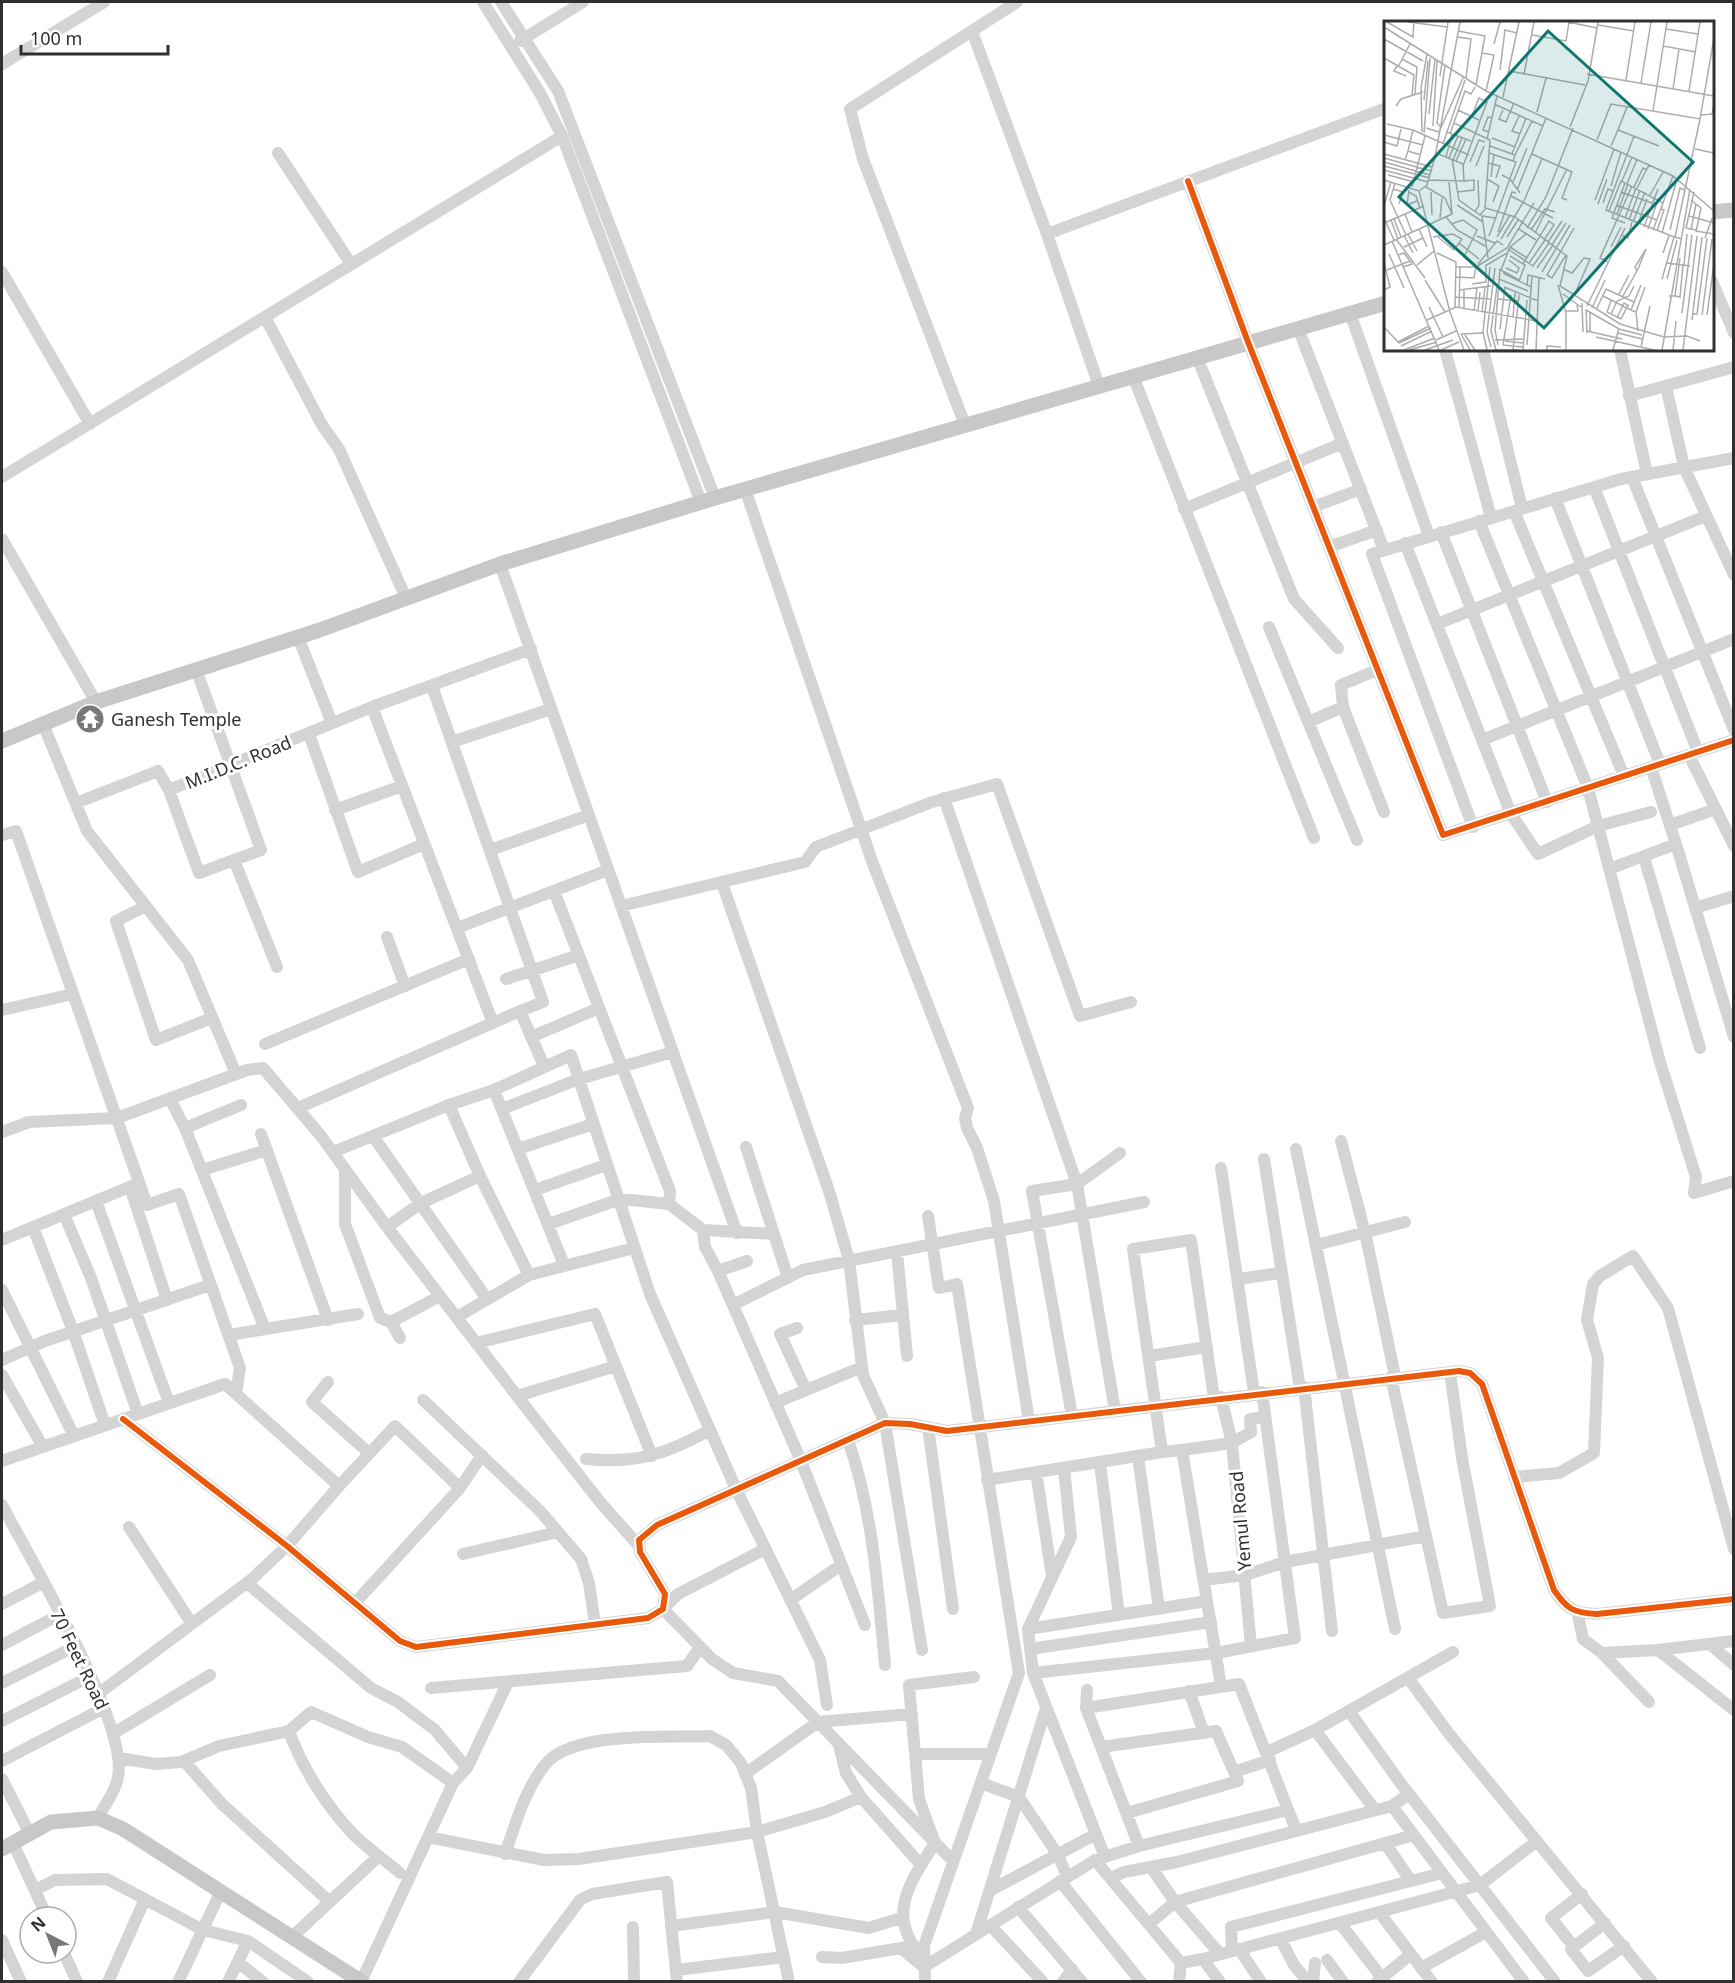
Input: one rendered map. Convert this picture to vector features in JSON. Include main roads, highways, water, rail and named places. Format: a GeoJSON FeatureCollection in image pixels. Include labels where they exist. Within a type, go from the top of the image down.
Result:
{"type":"FeatureCollection","features":[{"type":"Feature","properties":{"kind":"main road"},"geometry":{"type":"LineString","coordinates":[[1714,212],[1734,210]]}},
{"type":"Feature","properties":{"kind":"main road"},"geometry":{"type":"LineString","coordinates":[[2,741],[96,702],[298,637],[500,564],[745,489],[1384,304]]}},
{"type":"Feature","properties":{"kind":"main road"},"geometry":{"type":"LineString","coordinates":[[7,1846],[51,1822],[98,1818],[123,1829],[362,1981]]}},
{"type":"Feature","properties":{"kind":"place","name":"Ganesh Temple"},"geometry":{"type":"Point","coordinates":[90,719]}}]}
